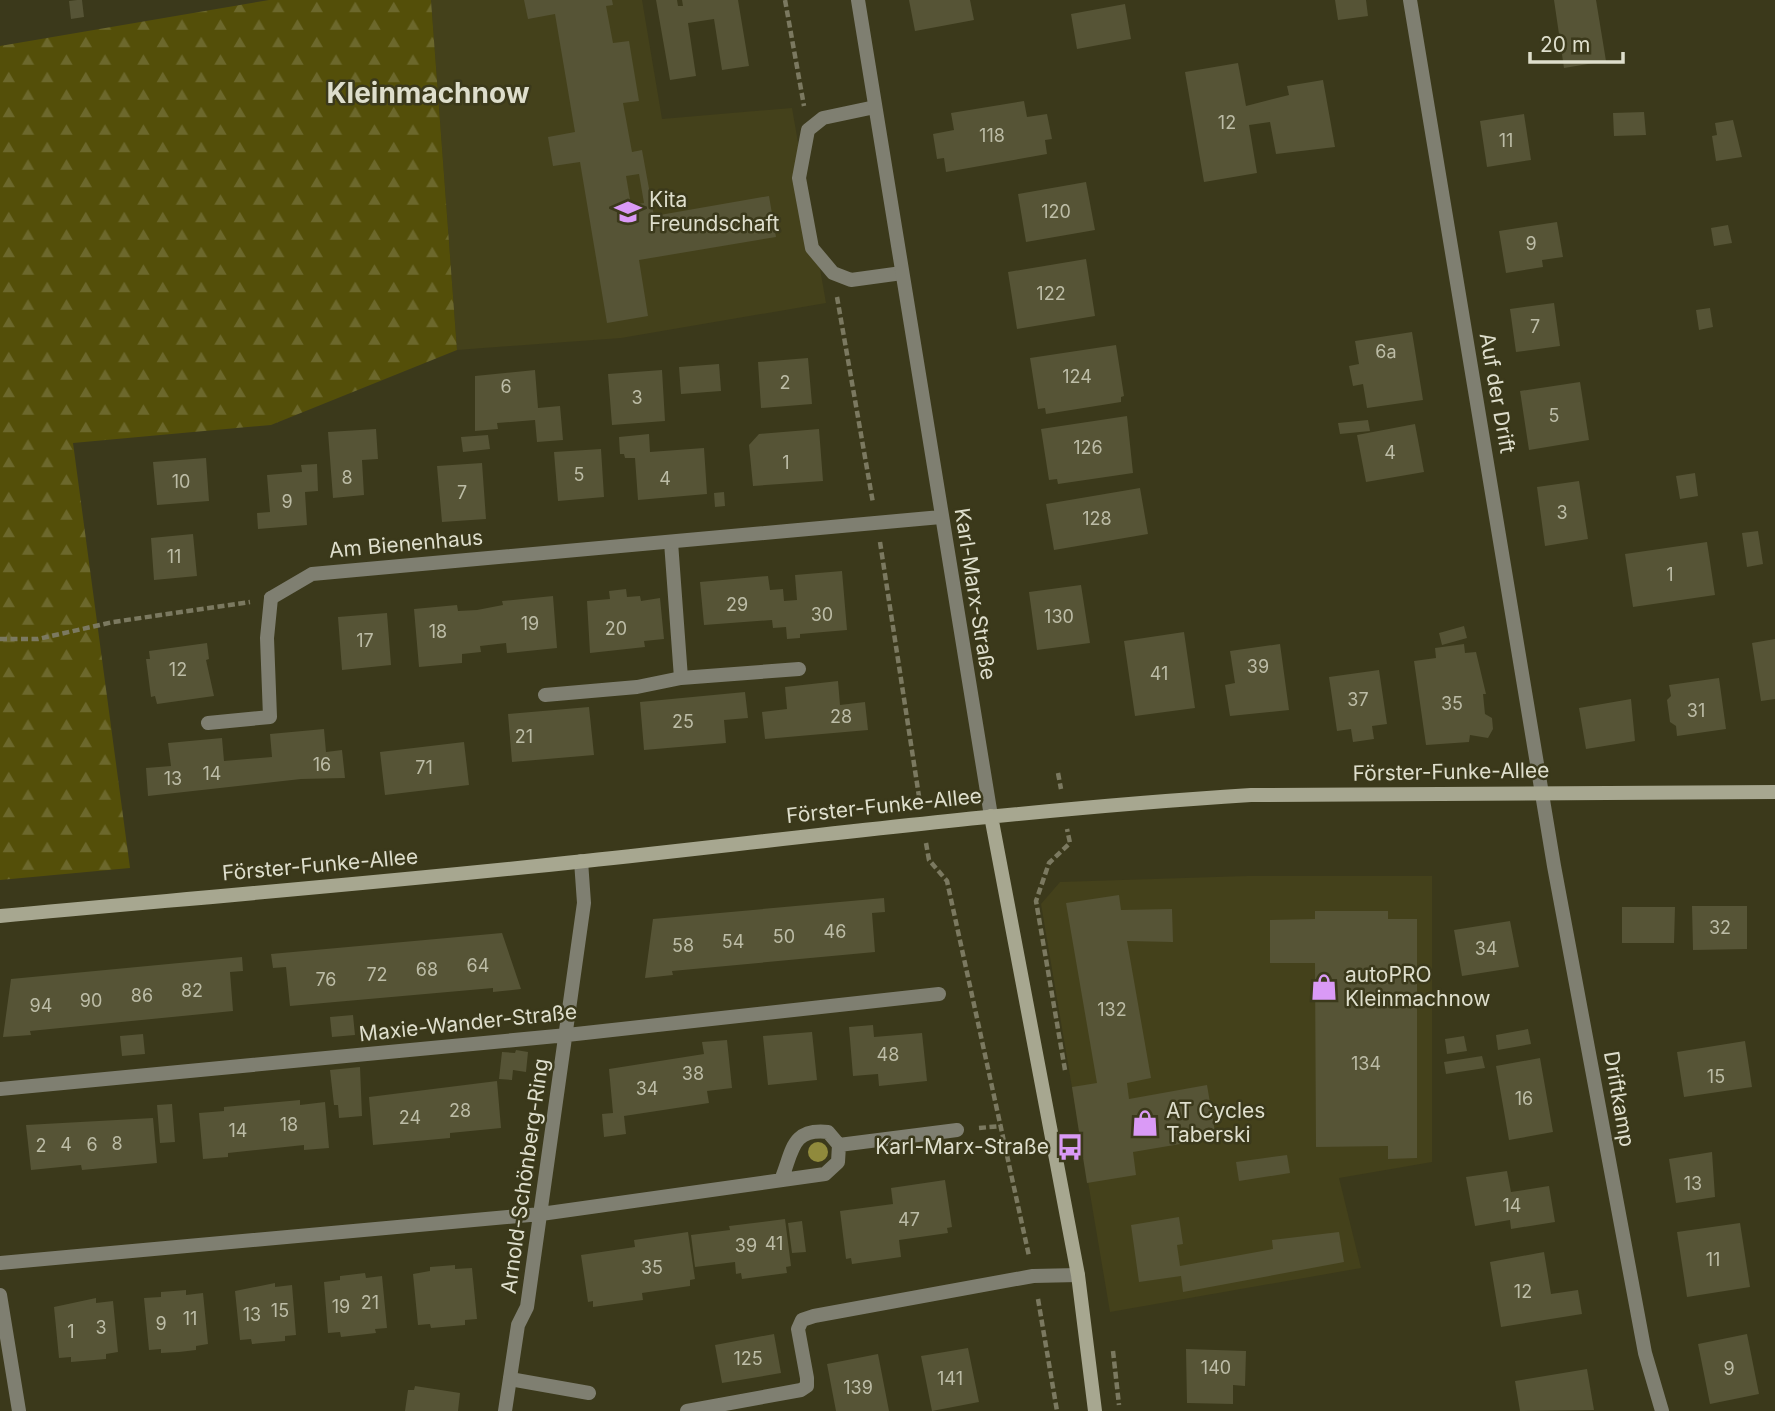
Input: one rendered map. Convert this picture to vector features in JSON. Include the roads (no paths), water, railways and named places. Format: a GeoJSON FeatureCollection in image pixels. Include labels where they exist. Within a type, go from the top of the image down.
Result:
{"type":"FeatureCollection","features":[{"type":"Feature","properties":{"kind":"street","name":"Karl-Marx-Straße"},"geometry":{"type":"LineString","coordinates":[[858,0],[991,816],[1078,1275],[1095,1411]]}},
{"type":"Feature","properties":{"kind":"street","name":"Auf der Drift"},"geometry":{"type":"LineString","coordinates":[[1410,0],[1542,792]]}},
{"type":"Feature","properties":{"kind":"street"},"geometry":{"type":"LineString","coordinates":[[875,107],[823,118],[808,130],[799,178],[812,248],[833,273],[851,280],[902,272]]}},
{"type":"Feature","properties":{"kind":"street","name":"Am Bienenhaus"},"geometry":{"type":"LineString","coordinates":[[208,723],[270,718],[267,638],[271,598],[312,574],[941,517]]}},
{"type":"Feature","properties":{"kind":"street"},"geometry":{"type":"LineString","coordinates":[[670,542],[681,678]]}},
{"type":"Feature","properties":{"kind":"street"},"geometry":{"type":"LineString","coordinates":[[545,695],[637,687],[681,678],[799,669]]}},
{"type":"Feature","properties":{"kind":"street","name":"Driftkamp"},"geometry":{"type":"LineString","coordinates":[[1542,792],[1645,1353],[1662,1411]]}},
{"type":"Feature","properties":{"kind":"street","name":"Förster-Funke-Allee"},"geometry":{"type":"LineString","coordinates":[[0,916],[581,861],[991,816],[1251,795],[1775,792]]}},
{"type":"Feature","properties":{"kind":"street","name":"Arnold-Schönberg-Ring"},"geometry":{"type":"LineString","coordinates":[[505,1411],[518,1325],[527,1307],[567,1035],[584,895],[581,861]]}},
{"type":"Feature","properties":{"kind":"street","name":"Maxie-Wander-Straße"},"geometry":{"type":"LineString","coordinates":[[0,1089],[567,1035],[939,995]]}},
{"type":"Feature","properties":{"kind":"street"},"geometry":{"type":"LineString","coordinates":[[0,1263],[541,1214],[825,1174],[838,1162],[839,1145],[828,1132],[810,1130],[796,1139],[781,1180]]}},
{"type":"Feature","properties":{"kind":"street"},"geometry":{"type":"LineString","coordinates":[[839,1145],[957,1130]]}},
{"type":"Feature","properties":{"kind":"street"},"geometry":{"type":"LineString","coordinates":[[687,1411],[801,1390],[807,1386],[798,1329],[802,1320],[1033,1276],[1078,1275]]}},
{"type":"Feature","properties":{"kind":"street"},"geometry":{"type":"LineString","coordinates":[[0,1296],[19,1411]]}},
{"type":"Feature","properties":{"kind":"street"},"geometry":{"type":"LineString","coordinates":[[510,1379],[589,1393]]}},
{"type":"Feature","properties":{"kind":"place","name":"Kita Freundschaft"},"geometry":{"type":"Point","coordinates":[628,212]}},
{"type":"Feature","properties":{"kind":"place","name":"autoPRO Kleinmachnow"},"geometry":{"type":"Point","coordinates":[1324,987]}},
{"type":"Feature","properties":{"kind":"place","name":"AT Cycles Taberski"},"geometry":{"type":"Point","coordinates":[1145,1123]}},
{"type":"Feature","properties":{"kind":"place","name":"Karl-Marx-Straße"},"geometry":{"type":"Point","coordinates":[1070,1147]}},
{"type":"Feature","properties":{"kind":"district","name":"Kleinmachnow"},"geometry":{"type":"Point","coordinates":[428,93]}}]}
